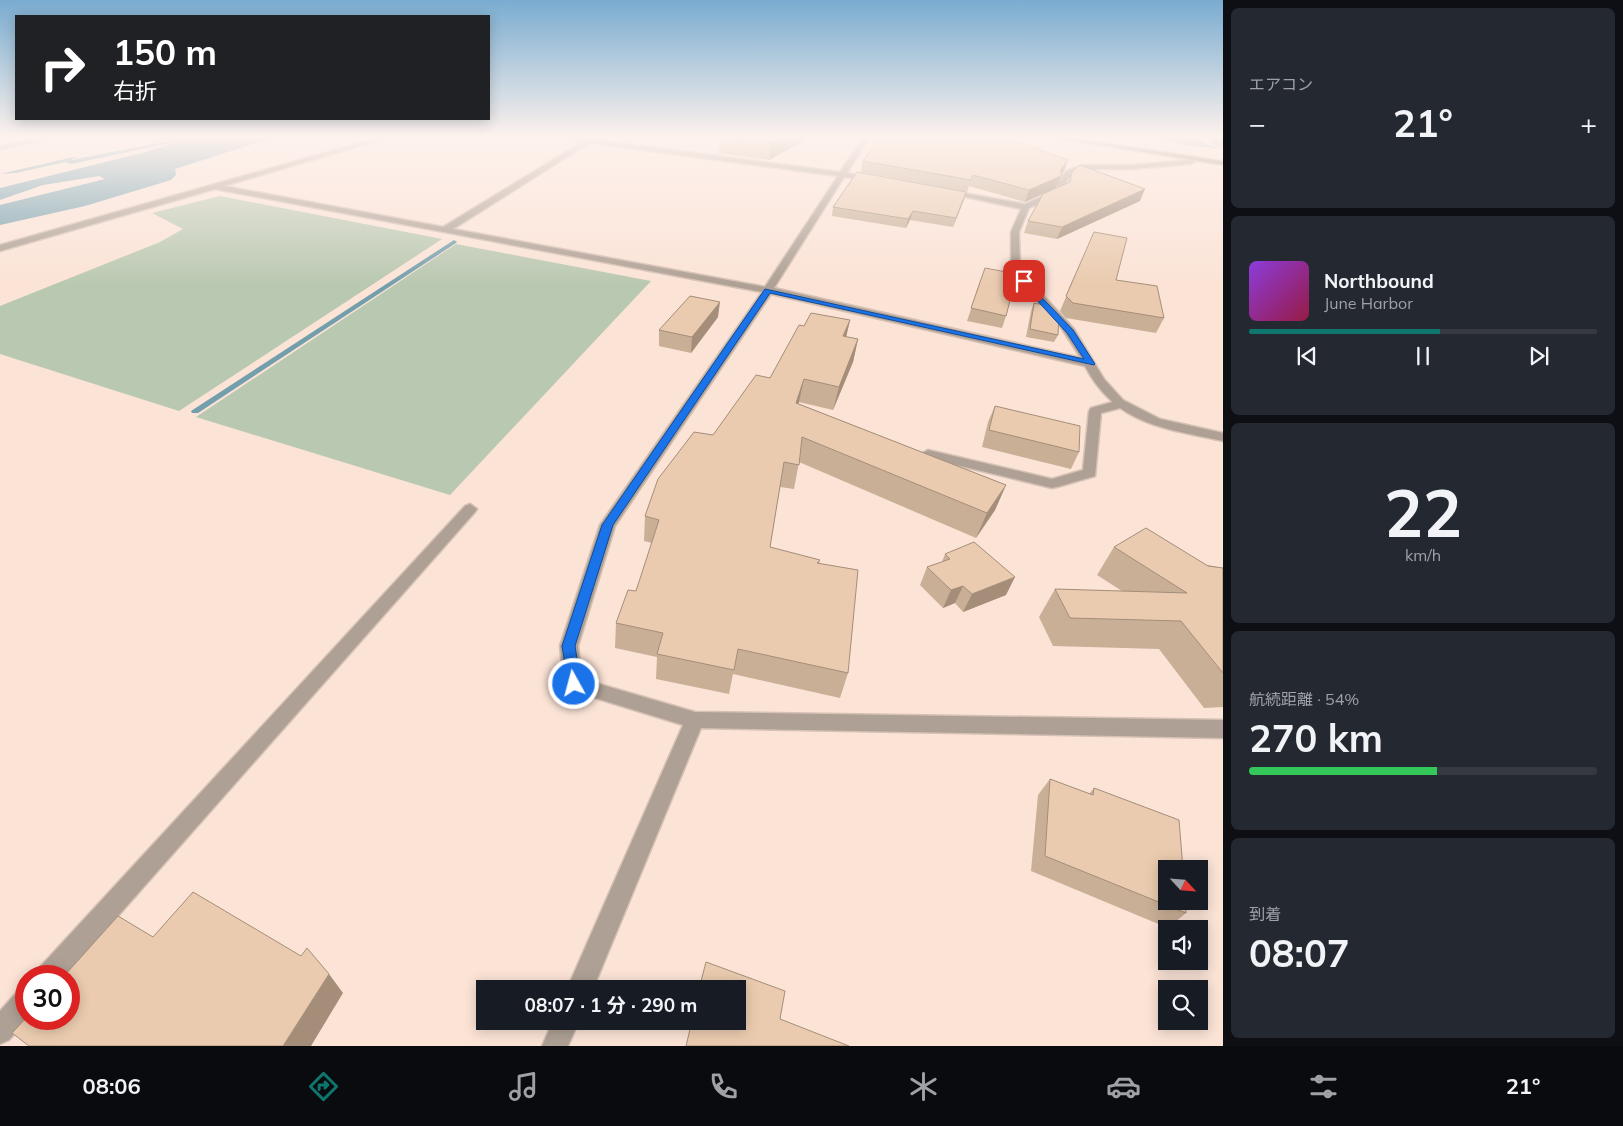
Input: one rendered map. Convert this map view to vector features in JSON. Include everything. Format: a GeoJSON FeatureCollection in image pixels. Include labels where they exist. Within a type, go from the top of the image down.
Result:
{"type":"FeatureCollection","features":[{"type":"Feature","properties":{"kind":"street"},"geometry":{"type":"LineString","coordinates":[[0,248],[216,187],[768,290],[1091,364]]}},
{"type":"Feature","properties":{"kind":"street"},"geometry":{"type":"LineString","coordinates":[[446,229],[514,187]]}},
{"type":"Feature","properties":{"kind":"street"},"geometry":{"type":"LineString","coordinates":[[833,187],[768,290],[608,525],[569,646],[574,684],[695,720],[1223,729]]}},
{"type":"Feature","properties":{"kind":"street"},"geometry":{"type":"LineString","coordinates":[[939,191],[1026,207],[1062,190],[1062,187]]}},
{"type":"Feature","properties":{"kind":"street"},"geometry":{"type":"LineString","coordinates":[[1026,207],[1016,232],[1016,272],[1070,331],[1091,364],[1099,383],[1120,404],[1155,422],[1223,437]]}},
{"type":"Feature","properties":{"kind":"street"},"geometry":{"type":"LineString","coordinates":[[928,454],[1052,484],[1090,473],[1095,411],[1120,404]]}},
{"type":"Feature","properties":{"kind":"street"},"geometry":{"type":"LineString","coordinates":[[59,965],[470,509]]}},
{"type":"Feature","properties":{"kind":"street"},"geometry":{"type":"LineString","coordinates":[[584,980],[695,720]]}},
{"type":"Feature","properties":{"kind":"street"},"geometry":{"type":"LineString","coordinates":[[0,1030],[15,1013]]}},
{"type":"Feature","properties":{"kind":"street"},"geometry":{"type":"LineString","coordinates":[[555,1046],[562,1030]]}},
{"type":"Feature","properties":{"kind":"green space"},"geometry":{"type":"Polygon","coordinates":[[[220,196],[442,239],[179,411],[0,354],[0,306],[160,242],[183,229],[152,213],[220,196]]]}},
{"type":"Feature","properties":{"kind":"green space"},"geometry":{"type":"Polygon","coordinates":[[[456,244],[651,281],[450,495],[196,417],[456,244]]]}},
{"type":"Feature","properties":{"kind":"water"},"geometry":{"type":"Polygon","coordinates":[[[5,187],[38,187],[0,200],[0,188],[5,187]]]}},
{"type":"Feature","properties":{"kind":"water"},"geometry":{"type":"Polygon","coordinates":[[[73,187],[148,187],[85,206],[0,225],[0,205],[73,187]]]}},
{"type":"Feature","properties":{"kind":"building"},"geometry":{"type":"Polygon","coordinates":[[[847,187],[938,187],[966,192],[956,218],[913,211],[908,219],[833,207],[847,187]]]}},
{"type":"Feature","properties":{"kind":"building"},"geometry":{"type":"Polygon","coordinates":[[[1017,187],[1036,187],[1029,190],[1017,187]]]}},
{"type":"Feature","properties":{"kind":"building"},"geometry":{"type":"Polygon","coordinates":[[[1059,187],[1139,187],[1145,189],[1062,227],[1028,221],[1043,194],[1059,187]]]}},
{"type":"Feature","properties":{"kind":"building"},"geometry":{"type":"Polygon","coordinates":[[[1094,232],[1127,238],[1116,280],[1157,286],[1164,318],[1073,303],[1066,296],[1094,232]]]}},
{"type":"Feature","properties":{"kind":"building"},"geometry":{"type":"Polygon","coordinates":[[[985,268],[1017,274],[1006,316],[971,308],[985,268]]]}},
{"type":"Feature","properties":{"kind":"building"},"geometry":{"type":"Polygon","coordinates":[[[690,296],[720,302],[692,337],[659,330],[690,296]]]}},
{"type":"Feature","properties":{"kind":"building"},"geometry":{"type":"Polygon","coordinates":[[[1034,303],[1049,306],[1059,317],[1058,335],[1030,329],[1034,303]]]}},
{"type":"Feature","properties":{"kind":"building"},"geometry":{"type":"Polygon","coordinates":[[[811,313],[850,320],[843,336],[858,339],[839,387],[804,379],[796,403],[1006,485],[987,513],[802,437],[799,465],[784,462],[770,547],[820,560],[817,563],[858,570],[848,673],[738,649],[734,670],[657,654],[663,633],[616,623],[628,590],[636,591],[659,520],[645,516],[658,479],[694,432],[713,435],[756,375],[770,378],[799,325],[804,326],[811,313]]]}},
{"type":"Feature","properties":{"kind":"building"},"geometry":{"type":"Polygon","coordinates":[[[995,406],[1080,426],[1079,452],[989,430],[995,406]]]}},
{"type":"Feature","properties":{"kind":"building"},"geometry":{"type":"Polygon","coordinates":[[[1146,528],[1208,566],[1223,568],[1223,673],[1181,621],[1070,618],[1055,589],[1187,593],[1114,547],[1146,528]]]}},
{"type":"Feature","properties":{"kind":"building"},"geometry":{"type":"Polygon","coordinates":[[[974,542],[1015,577],[972,594],[963,586],[951,590],[927,567],[950,559],[945,554],[974,542]]]}},
{"type":"Feature","properties":{"kind":"building"},"geometry":{"type":"Polygon","coordinates":[[[1050,779],[1093,795],[1094,788],[1179,820],[1182,860],[1158,860],[1158,902],[1045,856],[1050,779]]]}},
{"type":"Feature","properties":{"kind":"building"},"geometry":{"type":"Polygon","coordinates":[[[193,892],[301,956],[307,948],[329,974],[283,1046],[29,1046],[12,1033],[15,1030],[80,1030],[80,965],[74,965],[118,916],[153,937],[193,892]]]}},
{"type":"Feature","properties":{"kind":"building"},"geometry":{"type":"Polygon","coordinates":[[[706,962],[785,991],[780,1019],[849,1046],[686,1046],[690,1030],[746,1030],[746,980],[701,980],[706,962]]]}},
{"type":"Feature","properties":{"kind":"waterway"},"geometry":{"type":"LineString","coordinates":[[195,411],[454,242]]}},
{"type":"Feature","properties":{"kind":"route"},"geometry":{"type":"LineString","coordinates":[[574,684],[569,646],[608,525],[768,290],[1091,364],[1070,331],[1024,281]]}}]}
